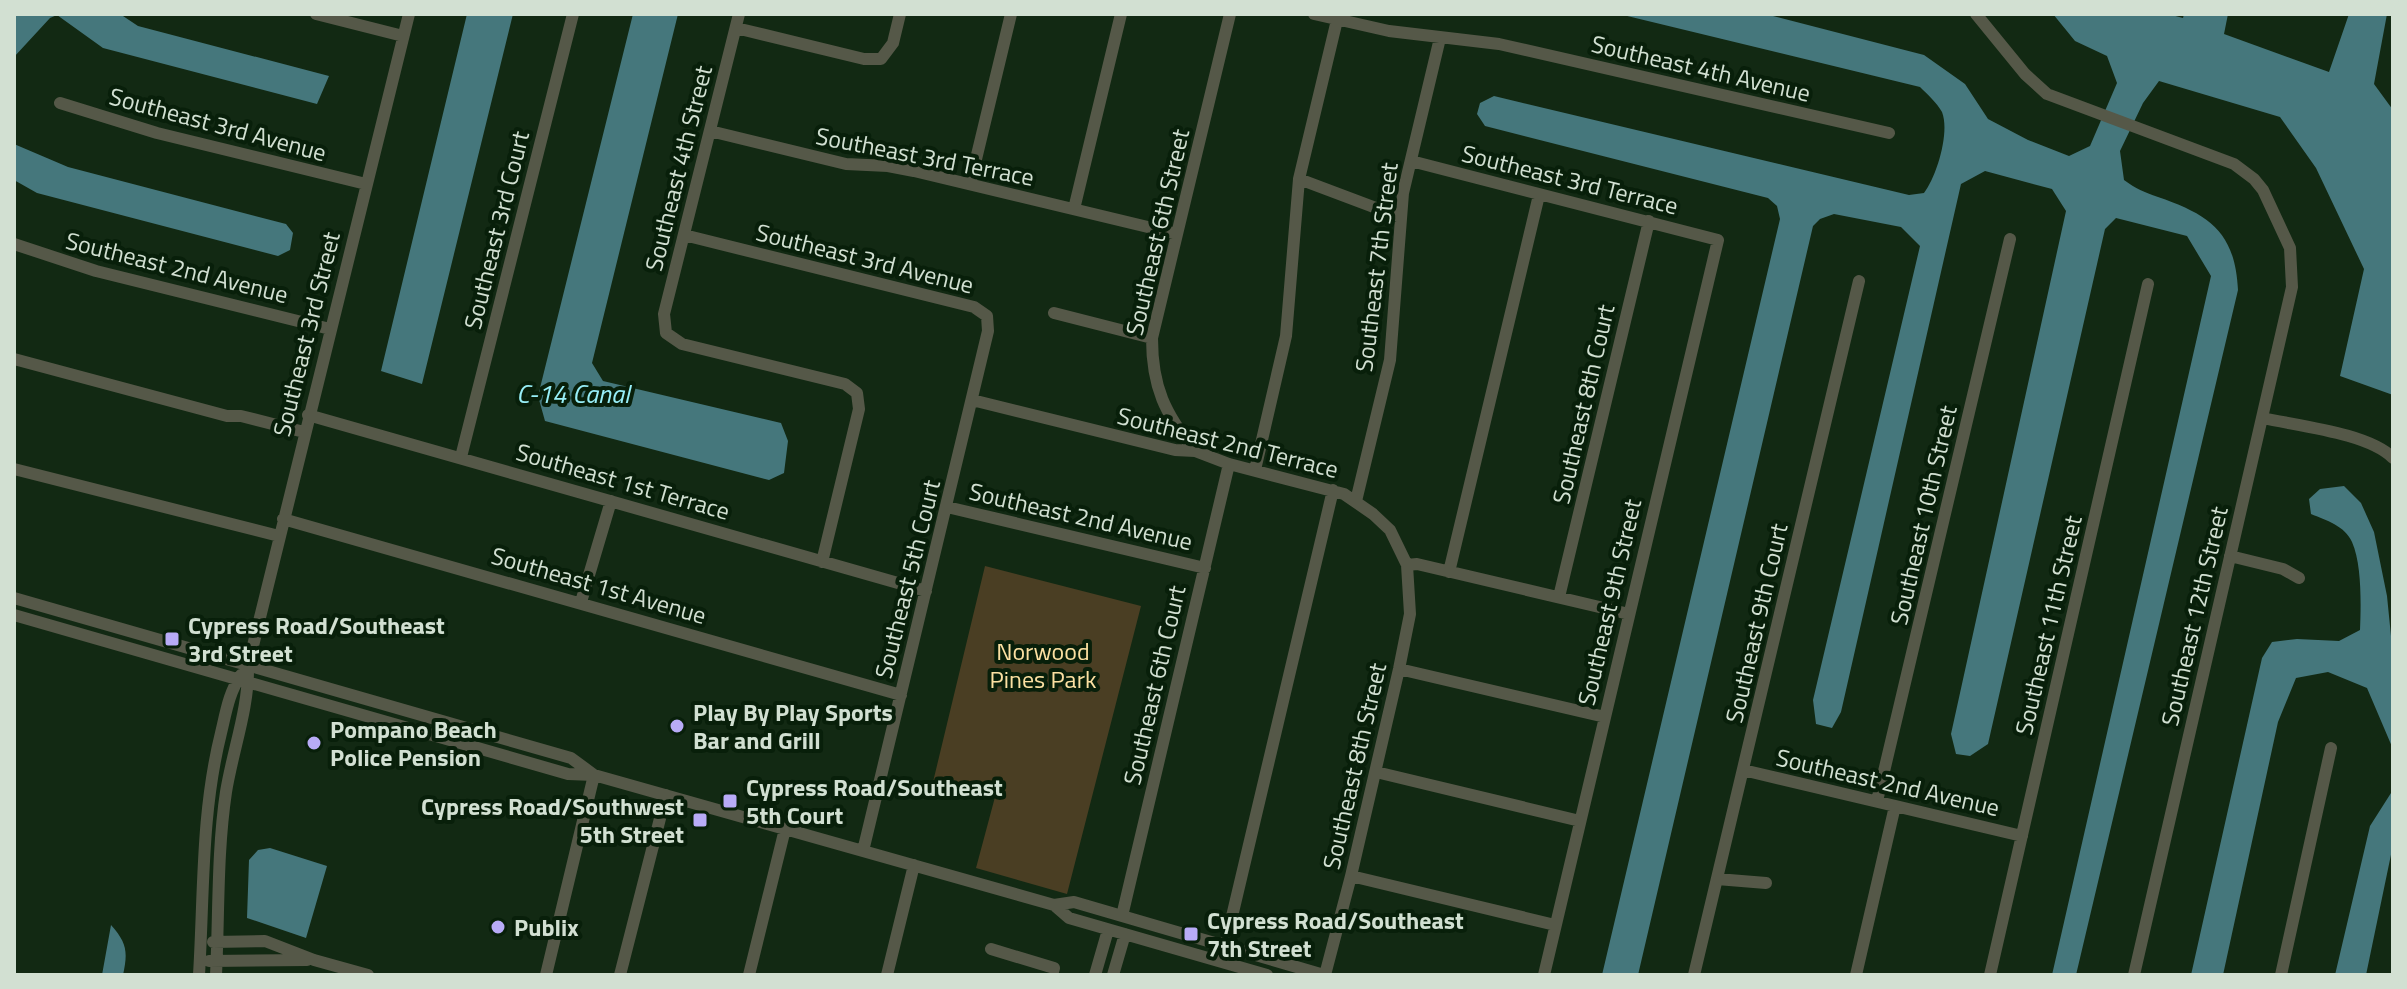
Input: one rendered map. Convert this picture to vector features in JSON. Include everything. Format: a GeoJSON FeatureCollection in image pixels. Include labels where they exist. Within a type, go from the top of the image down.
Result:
{"type":"FeatureCollection","features":[{"type":"Feature","properties":{"kind":"street"},"geometry":{"type":"LineString","coordinates":[[316,14],[403,36]]}},
{"type":"Feature","properties":{"kind":"street","name":"Southeast 3rd Street"},"geometry":{"type":"LineString","coordinates":[[248,666],[409,14]]}},
{"type":"Feature","properties":{"kind":"street","name":"Southeast 3rd Court"},"geometry":{"type":"LineString","coordinates":[[461,457],[573,14]]}},
{"type":"Feature","properties":{"kind":"street","name":"Southeast 4th Street"},"geometry":{"type":"LineString","coordinates":[[739,14],[664,314],[666,333],[682,344],[845,384],[857,393],[859,409],[822,562]]}},
{"type":"Feature","properties":{"kind":"street"},"geometry":{"type":"LineString","coordinates":[[736,28],[864,59],[881,59],[893,43],[900,14]]}},
{"type":"Feature","properties":{"kind":"street"},"geometry":{"type":"LineString","coordinates":[[970,184],[1011,14]]}},
{"type":"Feature","properties":{"kind":"street"},"geometry":{"type":"LineString","coordinates":[[1074,209],[1121,14]]}},
{"type":"Feature","properties":{"kind":"street","name":"Southeast 6th Street"},"geometry":{"type":"LineString","coordinates":[[1195,451],[1174,425],[1157,388],[1152,363],[1152,338],[1230,14]]}},
{"type":"Feature","properties":{"kind":"street","name":"Southeast 4th Avenue"},"geometry":{"type":"LineString","coordinates":[[1314,14],[1440,38],[1499,44],[1889,133]]}},
{"type":"Feature","properties":{"kind":"street","name":"Southeast 12th Street"},"geometry":{"type":"LineString","coordinates":[[1976,14],[2025,74],[2047,94],[2234,164],[2263,190],[2290,248],[2292,287],[2134,975]]}},
{"type":"Feature","properties":{"kind":"street"},"geometry":{"type":"LineString","coordinates":[[1255,470],[1286,336],[1299,179],[1337,20]]}},
{"type":"Feature","properties":{"kind":"street","name":"Southeast 7th Street"},"geometry":{"type":"LineString","coordinates":[[1356,501],[1390,360],[1400,217],[1440,38]]}},
{"type":"Feature","properties":{"kind":"street","name":"Southeast 3rd Avenue"},"geometry":{"type":"LineString","coordinates":[[60,103],[143,129],[366,184]]}},
{"type":"Feature","properties":{"kind":"street","name":"Southeast 3rd Terrace"},"geometry":{"type":"LineString","coordinates":[[710,131],[846,164],[888,166],[970,184],[1177,234]]}},
{"type":"Feature","properties":{"kind":"street","name":"Southeast 3rd Terrace"},"geometry":{"type":"LineString","coordinates":[[1411,161],[1718,240]]}},
{"type":"Feature","properties":{"kind":"street"},"geometry":{"type":"LineString","coordinates":[[1299,179],[1400,217]]}},
{"type":"Feature","properties":{"kind":"street"},"geometry":{"type":"LineString","coordinates":[[1449,572],[1539,195]]}},
{"type":"Feature","properties":{"kind":"street","name":"Southeast 8th Court"},"geometry":{"type":"LineString","coordinates":[[1559,597],[1649,221]]}},
{"type":"Feature","properties":{"kind":"street","name":"Southeast 3rd Avenue"},"geometry":{"type":"LineString","coordinates":[[684,235],[974,307],[987,316]]}},
{"type":"Feature","properties":{"kind":"street","name":"Southeast 10th Street"},"geometry":{"type":"LineString","coordinates":[[1877,801],[2010,239]]}},
{"type":"Feature","properties":{"kind":"street","name":"Southeast 9th Street"},"geometry":{"type":"LineString","coordinates":[[1544,975],[1718,240]]}},
{"type":"Feature","properties":{"kind":"street","name":"Southeast 2nd Avenue"},"geometry":{"type":"LineString","coordinates":[[14,244],[97,272],[330,329]]}},
{"type":"Feature","properties":{"kind":"street","name":"Southeast 9th Court"},"geometry":{"type":"LineString","coordinates":[[1694,975],[1859,281]]}},
{"type":"Feature","properties":{"kind":"street","name":"Southeast 11th Street"},"geometry":{"type":"LineString","coordinates":[[1990,975],[2148,284]]}},
{"type":"Feature","properties":{"kind":"street"},"geometry":{"type":"LineString","coordinates":[[1054,313],[1152,338]]}},
{"type":"Feature","properties":{"kind":"street","name":"Southeast 5th Court"},"geometry":{"type":"LineString","coordinates":[[863,851],[988,331],[987,316]]}},
{"type":"Feature","properties":{"kind":"street"},"geometry":{"type":"LineString","coordinates":[[14,359],[227,416],[241,416],[304,432]]}},
{"type":"Feature","properties":{"kind":"street","name":"Southeast 2nd Terrace"},"geometry":{"type":"LineString","coordinates":[[972,400],[1175,450],[1195,451],[1229,464],[1333,490],[1356,501],[1390,530],[1407,565]]}},
{"type":"Feature","properties":{"kind":"street","name":"Southeast 1st Terrace"},"geometry":{"type":"LineString","coordinates":[[308,415],[926,591]]}},
{"type":"Feature","properties":{"kind":"street"},"geometry":{"type":"LineString","coordinates":[[2263,418],[2363,440],[2382,447],[2393,458]]}},
{"type":"Feature","properties":{"kind":"street","name":"Southeast 6th Court"},"geometry":{"type":"LineString","coordinates":[[1122,916],[1229,464]]}},
{"type":"Feature","properties":{"kind":"street"},"geometry":{"type":"LineString","coordinates":[[14,469],[279,536]]}},
{"type":"Feature","properties":{"kind":"street"},"geometry":{"type":"LineString","coordinates":[[1225,946],[1333,490]]}},
{"type":"Feature","properties":{"kind":"street"},"geometry":{"type":"LineString","coordinates":[[581,602],[611,501]]}},
{"type":"Feature","properties":{"kind":"street","name":"Southeast 2nd Avenue"},"geometry":{"type":"LineString","coordinates":[[947,507],[1205,568]]}},
{"type":"Feature","properties":{"kind":"street","name":"Southeast 1st Avenue"},"geometry":{"type":"LineString","coordinates":[[283,519],[901,695]]}},
{"type":"Feature","properties":{"kind":"street"},"geometry":{"type":"LineString","coordinates":[[2230,556],[2283,569],[2299,578]]}},
{"type":"Feature","properties":{"kind":"street"},"geometry":{"type":"LineString","coordinates":[[1407,565],[1417,564],[1629,614]]}},
{"type":"Feature","properties":{"kind":"street","name":"Southeast 8th Street"},"geometry":{"type":"LineString","coordinates":[[1324,975],[1351,876],[1399,669],[1410,614],[1407,565]]}},
{"type":"Feature","properties":{"kind":"street"},"geometry":{"type":"LineString","coordinates":[[14,598],[571,758],[594,775]]}},
{"type":"Feature","properties":{"kind":"street"},"geometry":{"type":"LineString","coordinates":[[14,615],[568,774],[594,775],[1054,905],[1074,902],[1324,975]]}},
{"type":"Feature","properties":{"kind":"street"},"geometry":{"type":"LineString","coordinates":[[199,975],[203,865],[210,790],[232,689],[243,681],[248,666]]}},
{"type":"Feature","properties":{"kind":"street"},"geometry":{"type":"LineString","coordinates":[[1399,669],[1605,717]]}},
{"type":"Feature","properties":{"kind":"street"},"geometry":{"type":"LineString","coordinates":[[217,968],[219,869],[225,806],[248,692],[243,681]]}},
{"type":"Feature","properties":{"kind":"street"},"geometry":{"type":"LineString","coordinates":[[2281,975],[2331,748]]}},
{"type":"Feature","properties":{"kind":"street","name":"Southeast 2nd Avenue"},"geometry":{"type":"LineString","coordinates":[[1743,770],[2022,836]]}},
{"type":"Feature","properties":{"kind":"street"},"geometry":{"type":"LineString","coordinates":[[1376,772],[1580,821]]}},
{"type":"Feature","properties":{"kind":"street"},"geometry":{"type":"LineString","coordinates":[[546,975],[594,775]]}},
{"type":"Feature","properties":{"kind":"street"},"geometry":{"type":"LineString","coordinates":[[620,975],[666,795]]}},
{"type":"Feature","properties":{"kind":"street"},"geometry":{"type":"LineString","coordinates":[[1856,975],[1895,806]]}},
{"type":"Feature","properties":{"kind":"street"},"geometry":{"type":"LineString","coordinates":[[749,975],[785,829]]}},
{"type":"Feature","properties":{"kind":"street"},"geometry":{"type":"LineString","coordinates":[[887,975],[914,865]]}},
{"type":"Feature","properties":{"kind":"street"},"geometry":{"type":"LineString","coordinates":[[1351,876],[1555,925]]}},
{"type":"Feature","properties":{"kind":"street"},"geometry":{"type":"LineString","coordinates":[[1717,879],[1766,883]]}},
{"type":"Feature","properties":{"kind":"street"},"geometry":{"type":"LineString","coordinates":[[1054,905],[1069,918],[1267,975]]}},
{"type":"Feature","properties":{"kind":"street"},"geometry":{"type":"LineString","coordinates":[[1095,975],[1108,930]]}},
{"type":"Feature","properties":{"kind":"street"},"geometry":{"type":"LineString","coordinates":[[1113,975],[1125,934]]}},
{"type":"Feature","properties":{"kind":"street"},"geometry":{"type":"LineString","coordinates":[[200,942],[265,941],[314,960],[368,975]]}},
{"type":"Feature","properties":{"kind":"street"},"geometry":{"type":"LineString","coordinates":[[991,949],[1053,971]]}},
{"type":"Feature","properties":{"kind":"street"},"geometry":{"type":"LineString","coordinates":[[200,960],[217,968],[314,960]]}},
{"type":"Feature","properties":{"kind":"green space","name":"Norwood Pines Park"},"geometry":{"type":"Polygon","coordinates":[[[985,566],[1141,606],[1067,894],[976,868],[995,797],[933,782],[985,566]]]}},
{"type":"Feature","properties":{"kind":"water"},"geometry":{"type":"Polygon","coordinates":[[[14,14],[120,14],[138,26],[329,76],[317,104],[103,48],[57,15],[50,18],[14,57],[14,14]]]}},
{"type":"Feature","properties":{"kind":"water"},"geometry":{"type":"Polygon","coordinates":[[[467,14],[513,14],[422,384],[381,371],[467,14]]]}},
{"type":"Feature","properties":{"kind":"water","name":"C-14 Canal"},"geometry":{"type":"Polygon","coordinates":[[[633,14],[678,14],[592,363],[603,381],[781,423],[788,441],[784,473],[769,480],[545,421],[538,396],[633,14]]]}},
{"type":"Feature","properties":{"kind":"water"},"geometry":{"type":"Polygon","coordinates":[[[1619,14],[1765,14],[1924,55],[1965,84],[1988,119],[2028,140],[2069,156],[2090,146],[2117,83],[2107,56],[2075,41],[2053,14],[2168,14],[2183,18],[2184,14],[2228,14],[2224,34],[2329,72],[2349,14],[2387,14],[2374,84],[2393,110],[2393,395],[2340,376],[2364,269],[2316,168],[2280,117],[2159,81],[2143,103],[2120,151],[2124,180],[2140,190],[2192,211],[2216,228],[2232,254],[2238,290],[2076,975],[2052,975],[2211,276],[2187,236],[2116,218],[2105,229],[1988,744],[1970,756],[1956,754],[1951,734],[2066,211],[2052,189],[1985,171],[1961,184],[1841,712],[1832,728],[1816,724],[1813,700],[1920,246],[1901,227],[1834,214],[1820,219],[1813,226],[1638,975],[1602,975],[1780,219],[1777,206],[1768,198],[1485,126],[1477,114],[1480,103],[1494,96],[1909,195],[1924,193],[1929,185],[1938,165],[1944,131],[1942,112],[1920,87],[1619,14]]]}},
{"type":"Feature","properties":{"kind":"water"},"geometry":{"type":"Polygon","coordinates":[[[14,144],[68,167],[286,224],[293,233],[290,250],[278,256],[37,193],[14,180],[14,144]]]}},
{"type":"Feature","properties":{"kind":"water"},"geometry":{"type":"Polygon","coordinates":[[[2344,486],[2361,503],[2374,532],[2387,596],[2393,656],[2393,749],[2367,688],[2328,672],[2296,678],[2278,722],[2223,975],[2191,975],[2262,658],[2272,642],[2297,639],[2339,641],[2360,630],[2359,573],[2352,542],[2340,528],[2311,514],[2309,499],[2320,489],[2344,486]]]}},
{"type":"Feature","properties":{"kind":"water"},"geometry":{"type":"Polygon","coordinates":[[[2393,785],[2393,845],[2366,975],[2335,975],[2370,826],[2393,785]]]}},
{"type":"Feature","properties":{"kind":"water"},"geometry":{"type":"Polygon","coordinates":[[[270,848],[327,866],[306,938],[247,918],[249,860],[258,850],[270,848]]]}},
{"type":"Feature","properties":{"kind":"water"},"geometry":{"type":"Polygon","coordinates":[[[111,925],[125,948],[123,975],[102,975],[111,925]]]}},
{"type":"Feature","properties":{"kind":"place","name":"Cypress Road/Southeast 3rd Street"},"geometry":{"type":"Point","coordinates":[172,639]}},
{"type":"Feature","properties":{"kind":"place","name":"Play By Play Sports Bar and Grill"},"geometry":{"type":"Point","coordinates":[677,726]}},
{"type":"Feature","properties":{"kind":"place","name":"Pompano Beach Police Pension"},"geometry":{"type":"Point","coordinates":[314,743]}},
{"type":"Feature","properties":{"kind":"place","name":"Cypress Road/Southeast 5th Court"},"geometry":{"type":"Point","coordinates":[730,801]}},
{"type":"Feature","properties":{"kind":"place","name":"Cypress Road/Southwest 5th Street"},"geometry":{"type":"Point","coordinates":[700,820]}},
{"type":"Feature","properties":{"kind":"place","name":"Publix"},"geometry":{"type":"Point","coordinates":[498,927]}},
{"type":"Feature","properties":{"kind":"place","name":"Cypress Road/Southeast 7th Street"},"geometry":{"type":"Point","coordinates":[1191,934]}}]}
